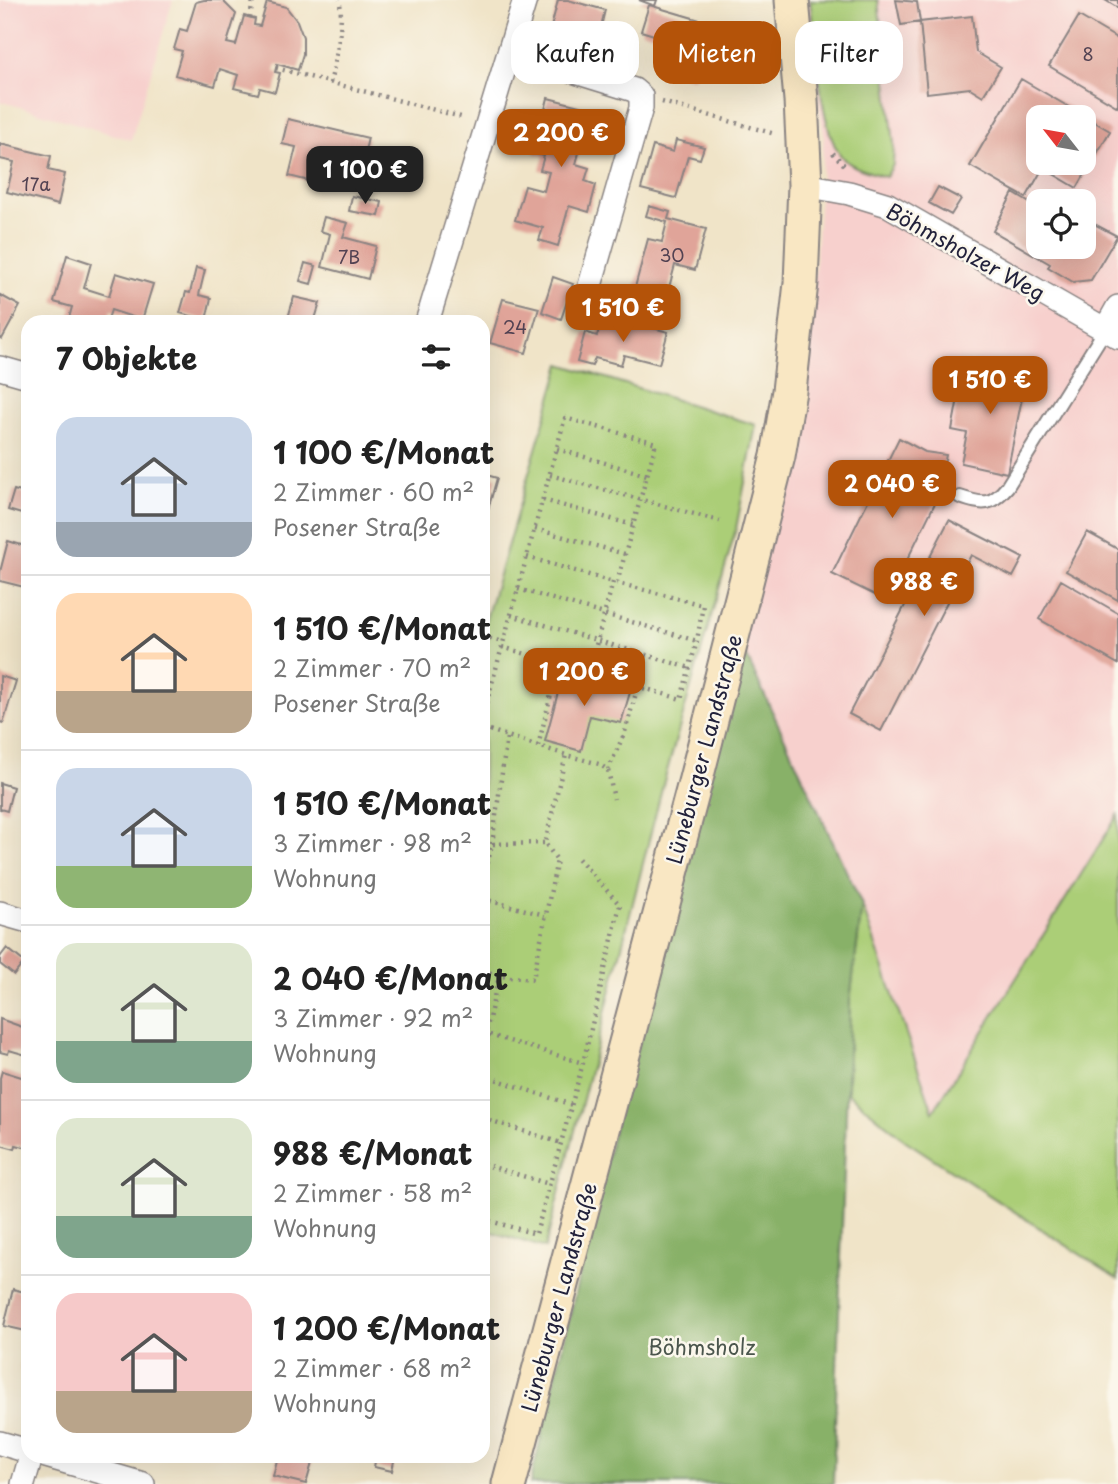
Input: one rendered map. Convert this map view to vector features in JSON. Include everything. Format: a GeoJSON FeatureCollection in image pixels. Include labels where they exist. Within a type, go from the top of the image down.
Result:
{"type":"FeatureCollection","features":[{"type":"Feature","properties":{"kind":"main road","name":"Lüneburger Landstraße"},"geometry":{"type":"LineString","coordinates":[[509,1484],[696,779],[778,456],[789,391],[801,283],[805,185],[792,0]]}},
{"type":"Feature","properties":{"kind":"street"},"geometry":{"type":"LineString","coordinates":[[519,21],[525,0]]}},
{"type":"Feature","properties":{"kind":"street"},"geometry":{"type":"LineString","coordinates":[[429,315],[511,52]]}},
{"type":"Feature","properties":{"kind":"street"},"geometry":{"type":"LineString","coordinates":[[585,303],[641,108],[641,96],[634,90],[615,84]]}},
{"type":"Feature","properties":{"kind":"street","name":"Böhmsholzer Weg"},"geometry":{"type":"LineString","coordinates":[[805,185],[849,193],[888,205],[1111,333]]}},
{"type":"Feature","properties":{"kind":"street"},"geometry":{"type":"LineString","coordinates":[[1111,333],[1118,307]]}},
{"type":"Feature","properties":{"kind":"street"},"geometry":{"type":"LineString","coordinates":[[0,368],[21,374]]}},
{"type":"Feature","properties":{"kind":"street"},"geometry":{"type":"LineString","coordinates":[[0,913],[21,919]]}},
{"type":"Feature","properties":{"kind":"street"},"geometry":{"type":"LineString","coordinates":[[0,1443],[21,1449]]}},
{"type":"Feature","properties":{"kind":"street"},"geometry":{"type":"LineString","coordinates":[[23,1484],[29,1463]]}},
{"type":"Feature","properties":{"kind":"street"},"geometry":{"type":"LineString","coordinates":[[83,1463],[143,1484]]}},
{"type":"Feature","properties":{"kind":"lane"},"geometry":{"type":"LineString","coordinates":[[960,497],[988,503],[997,499],[1111,333]]}},
{"type":"Feature","properties":{"kind":"path"},"geometry":{"type":"LineString","coordinates":[[250,18],[253,0]]}},
{"type":"Feature","properties":{"kind":"path"},"geometry":{"type":"LineString","coordinates":[[330,83],[337,54],[342,9],[339,0]]}},
{"type":"Feature","properties":{"kind":"path"},"geometry":{"type":"LineString","coordinates":[[276,68],[488,125]]}},
{"type":"Feature","properties":{"kind":"path"},"geometry":{"type":"LineString","coordinates":[[641,96],[782,136]]}},
{"type":"Feature","properties":{"kind":"path"},"geometry":{"type":"LineString","coordinates":[[829,145],[834,156],[853,173]]}},
{"type":"Feature","properties":{"kind":"path"},"geometry":{"type":"LineString","coordinates":[[490,691],[565,418],[656,443],[589,671]]}},
{"type":"Feature","properties":{"kind":"path"},"geometry":{"type":"LineString","coordinates":[[557,449],[647,475]]}},
{"type":"Feature","properties":{"kind":"path"},"geometry":{"type":"LineString","coordinates":[[550,475],[720,521]]}},
{"type":"Feature","properties":{"kind":"path"},"geometry":{"type":"LineString","coordinates":[[542,500],[633,525]]}},
{"type":"Feature","properties":{"kind":"path"},"geometry":{"type":"LineString","coordinates":[[534,529],[625,554]]}},
{"type":"Feature","properties":{"kind":"path"},"geometry":{"type":"LineString","coordinates":[[490,640],[681,699],[697,641],[703,604],[527,558]]}},
{"type":"Feature","properties":{"kind":"path"},"geometry":{"type":"LineString","coordinates":[[518,589],[697,641]]}},
{"type":"Feature","properties":{"kind":"path"},"geometry":{"type":"LineString","coordinates":[[511,615],[690,668]]}},
{"type":"Feature","properties":{"kind":"path"},"geometry":{"type":"LineString","coordinates":[[538,746],[559,663]]}},
{"type":"Feature","properties":{"kind":"path"},"geometry":{"type":"LineString","coordinates":[[614,799],[608,770],[625,732],[638,686]]}},
{"type":"Feature","properties":{"kind":"path"},"geometry":{"type":"LineString","coordinates":[[490,731],[599,764],[608,770]]}},
{"type":"Feature","properties":{"kind":"path"},"geometry":{"type":"LineString","coordinates":[[490,853],[507,737]]}},
{"type":"Feature","properties":{"kind":"path"},"geometry":{"type":"LineString","coordinates":[[490,973],[533,979],[556,860],[545,843],[566,755]]}},
{"type":"Feature","properties":{"kind":"path"},"geometry":{"type":"LineString","coordinates":[[492,844],[545,843]]}},
{"type":"Feature","properties":{"kind":"path"},"geometry":{"type":"LineString","coordinates":[[490,1221],[536,1234],[583,1063],[620,905],[576,856]]}},
{"type":"Feature","properties":{"kind":"path"},"geometry":{"type":"LineString","coordinates":[[490,901],[545,915]]}},
{"type":"Feature","properties":{"kind":"path"},"geometry":{"type":"LineString","coordinates":[[490,1010],[499,976]]}},
{"type":"Feature","properties":{"kind":"path"},"geometry":{"type":"LineString","coordinates":[[490,1035],[583,1063]]}},
{"type":"Feature","properties":{"kind":"path"},"geometry":{"type":"LineString","coordinates":[[490,1077],[572,1105]]}},
{"type":"Feature","properties":{"kind":"path"},"geometry":{"type":"LineString","coordinates":[[490,1120],[561,1143]]}},
{"type":"Feature","properties":{"kind":"path"},"geometry":{"type":"LineString","coordinates":[[490,1166],[549,1184]]}},
{"type":"Feature","properties":{"kind":"shaded area"},"geometry":{"type":"Polygon","coordinates":[[[0,0],[173,0],[131,140],[0,101],[0,0]]]}},
{"type":"Feature","properties":{"kind":"shaded area"},"geometry":{"type":"Polygon","coordinates":[[[802,0],[1118,0],[1118,830],[933,1113],[862,905],[740,642],[815,272],[824,134],[816,84],[903,84],[903,21],[805,21],[802,0]]]}},
{"type":"Feature","properties":{"kind":"green space"},"geometry":{"type":"Polygon","coordinates":[[[810,0],[878,0],[880,21],[812,21],[810,0]]]}},
{"type":"Feature","properties":{"kind":"green space"},"geometry":{"type":"Polygon","coordinates":[[[820,84],[887,84],[894,144],[893,165],[886,177],[860,169],[843,158],[833,140],[820,84]]]}},
{"type":"Feature","properties":{"kind":"green space"},"geometry":{"type":"Polygon","coordinates":[[[561,364],[756,425],[736,529],[663,785],[545,1248],[490,1231],[490,605],[561,364]]]}},
{"type":"Feature","properties":{"kind":"green space","name":"Böhmsholz"},"geometry":{"type":"Polygon","coordinates":[[[740,642],[862,905],[850,1001],[833,1484],[530,1484],[657,947],[740,642]]]}},
{"type":"Feature","properties":{"kind":"green space"},"geometry":{"type":"Polygon","coordinates":[[[1118,815],[1118,1279],[906,1141],[848,1093],[850,1001],[862,905],[933,1112],[1118,815]]]}},
{"type":"Feature","properties":{"kind":"building"},"geometry":{"type":"Polygon","coordinates":[[[222,0],[236,14],[227,43],[236,45],[244,16],[255,19],[254,25],[260,26],[267,2],[286,7],[297,21],[303,37],[303,54],[298,70],[277,64],[275,72],[280,73],[275,92],[260,88],[258,94],[234,88],[238,75],[220,69],[215,86],[175,75],[182,51],[174,49],[180,29],[187,31],[196,2],[222,0]]]}},
{"type":"Feature","properties":{"kind":"building"},"geometry":{"type":"Polygon","coordinates":[[[558,0],[605,10],[602,21],[553,21],[558,0]]]}},
{"type":"Feature","properties":{"kind":"building"},"geometry":{"type":"Polygon","coordinates":[[[639,0],[657,0],[655,6],[639,0]]]}},
{"type":"Feature","properties":{"kind":"building"},"geometry":{"type":"Polygon","coordinates":[[[896,0],[917,2],[920,22],[903,25],[903,21],[900,21],[896,0]]]}},
{"type":"Feature","properties":{"kind":"building"},"geometry":{"type":"Polygon","coordinates":[[[1105,0],[1118,0],[1118,8],[1105,0]]]}},
{"type":"Feature","properties":{"kind":"building"},"geometry":{"type":"Polygon","coordinates":[[[649,5],[703,21],[653,21],[653,35],[641,31],[649,5]]]}},
{"type":"Feature","properties":{"kind":"building"},"geometry":{"type":"Polygon","coordinates":[[[972,16],[976,52],[1001,67],[983,96],[970,88],[927,93],[920,22],[972,16]]]}},
{"type":"Feature","properties":{"kind":"building"},"geometry":{"type":"Polygon","coordinates":[[[1079,16],[1118,39],[1118,107],[1049,66],[1079,16]]]}},
{"type":"Feature","properties":{"kind":"building"},"geometry":{"type":"Polygon","coordinates":[[[1021,79],[1066,105],[1026,105],[1026,175],[1039,175],[1031,189],[1026,189],[1026,198],[970,166],[1021,79]]]}},
{"type":"Feature","properties":{"kind":"building"},"geometry":{"type":"Polygon","coordinates":[[[548,98],[607,113],[601,134],[585,130],[576,164],[589,168],[585,181],[596,185],[589,212],[569,206],[558,246],[539,240],[543,228],[515,220],[525,186],[544,191],[549,172],[540,170],[544,156],[534,153],[548,98]]]}},
{"type":"Feature","properties":{"kind":"building"},"geometry":{"type":"Polygon","coordinates":[[[288,119],[368,138],[362,164],[327,156],[321,184],[289,176],[296,147],[282,144],[288,119]]]}},
{"type":"Feature","properties":{"kind":"building"},"geometry":{"type":"Polygon","coordinates":[[[1096,123],[1110,131],[1096,155],[1096,123]]]}},
{"type":"Feature","properties":{"kind":"building"},"geometry":{"type":"Polygon","coordinates":[[[676,140],[704,147],[700,159],[688,156],[676,198],[641,189],[653,146],[673,152],[676,140]]]}},
{"type":"Feature","properties":{"kind":"building"},"geometry":{"type":"Polygon","coordinates":[[[0,144],[51,156],[48,170],[65,174],[58,205],[7,192],[14,162],[0,159],[0,144]]]}},
{"type":"Feature","properties":{"kind":"building"},"geometry":{"type":"Polygon","coordinates":[[[1055,175],[1085,175],[1077,188],[1055,175]]]}},
{"type":"Feature","properties":{"kind":"building"},"geometry":{"type":"Polygon","coordinates":[[[938,187],[961,199],[951,215],[929,203],[938,187]]]}},
{"type":"Feature","properties":{"kind":"building"},"geometry":{"type":"Polygon","coordinates":[[[1013,193],[1026,201],[1026,250],[993,231],[1013,193]]]}},
{"type":"Feature","properties":{"kind":"building"},"geometry":{"type":"Polygon","coordinates":[[[352,196],[382,202],[379,216],[349,211],[352,196]]]}},
{"type":"Feature","properties":{"kind":"building"},"geometry":{"type":"Polygon","coordinates":[[[649,206],[670,212],[668,219],[706,229],[695,270],[675,265],[666,299],[634,291],[648,239],[662,242],[667,222],[646,216],[649,206]]]}},
{"type":"Feature","properties":{"kind":"building"},"geometry":{"type":"Polygon","coordinates":[[[324,217],[348,223],[343,237],[376,246],[368,279],[322,267],[330,234],[320,231],[324,217]]]}},
{"type":"Feature","properties":{"kind":"building"},"geometry":{"type":"Polygon","coordinates":[[[1096,225],[1117,236],[1091,280],[1073,282],[1048,267],[1050,264],[1041,259],[1096,259],[1096,225]]]}},
{"type":"Feature","properties":{"kind":"building"},"geometry":{"type":"Polygon","coordinates":[[[67,255],[91,263],[84,288],[109,296],[116,273],[153,284],[144,315],[126,315],[111,310],[109,315],[70,315],[72,307],[54,302],[67,255]]]}},
{"type":"Feature","properties":{"kind":"building"},"geometry":{"type":"Polygon","coordinates":[[[305,263],[316,266],[311,284],[300,281],[305,263]]]}},
{"type":"Feature","properties":{"kind":"building"},"geometry":{"type":"Polygon","coordinates":[[[196,268],[205,270],[199,295],[211,298],[207,315],[180,313],[186,292],[190,293],[196,268]]]}},
{"type":"Feature","properties":{"kind":"building"},"geometry":{"type":"Polygon","coordinates":[[[553,277],[573,284],[561,319],[542,312],[553,277]]]}},
{"type":"Feature","properties":{"kind":"building"},"geometry":{"type":"Polygon","coordinates":[[[0,295],[20,306],[2,339],[0,338],[0,295]]]}},
{"type":"Feature","properties":{"kind":"building"},"geometry":{"type":"Polygon","coordinates":[[[294,297],[320,303],[316,315],[289,315],[294,297]]]}},
{"type":"Feature","properties":{"kind":"building"},"geometry":{"type":"Polygon","coordinates":[[[503,299],[539,308],[526,353],[490,343],[503,299]]]}},
{"type":"Feature","properties":{"kind":"building"},"geometry":{"type":"Polygon","coordinates":[[[627,321],[668,332],[659,364],[624,355],[621,365],[595,358],[592,366],[577,362],[585,332],[597,336],[601,323],[625,329],[627,321]]]}},
{"type":"Feature","properties":{"kind":"building"},"geometry":{"type":"Polygon","coordinates":[[[992,361],[1028,368],[1007,473],[961,463],[967,433],[952,430],[962,377],[988,382],[992,361]]]}},
{"type":"Feature","properties":{"kind":"building"},"geometry":{"type":"Polygon","coordinates":[[[899,438],[925,452],[946,455],[936,501],[887,601],[832,574],[899,438]]]}},
{"type":"Feature","properties":{"kind":"building"},"geometry":{"type":"Polygon","coordinates":[[[490,476],[497,478],[490,502],[490,476]]]}},
{"type":"Feature","properties":{"kind":"building"},"geometry":{"type":"Polygon","coordinates":[[[14,490],[21,492],[21,514],[8,510],[14,490]]]}},
{"type":"Feature","properties":{"kind":"building"},"geometry":{"type":"Polygon","coordinates":[[[949,520],[1023,558],[1013,577],[971,555],[881,731],[849,714],[949,520]]]}},
{"type":"Feature","properties":{"kind":"building"},"geometry":{"type":"Polygon","coordinates":[[[1087,532],[1118,549],[1118,600],[1066,571],[1087,532]]]}},
{"type":"Feature","properties":{"kind":"building"},"geometry":{"type":"Polygon","coordinates":[[[8,541],[21,545],[21,586],[0,581],[8,541]]]}},
{"type":"Feature","properties":{"kind":"building"},"geometry":{"type":"Polygon","coordinates":[[[1061,580],[1118,613],[1118,664],[1039,619],[1061,580]]]}},
{"type":"Feature","properties":{"kind":"building"},"geometry":{"type":"Polygon","coordinates":[[[564,670],[631,689],[621,723],[590,716],[581,751],[545,741],[564,670]]]}},
{"type":"Feature","properties":{"kind":"building"},"geometry":{"type":"Polygon","coordinates":[[[0,676],[16,681],[3,723],[0,722],[0,676]]]}},
{"type":"Feature","properties":{"kind":"building"},"geometry":{"type":"Polygon","coordinates":[[[0,783],[13,787],[7,811],[0,809],[0,783]]]}},
{"type":"Feature","properties":{"kind":"building"},"geometry":{"type":"Polygon","coordinates":[[[7,948],[21,960],[21,966],[14,975],[0,964],[0,957],[7,948]]]}},
{"type":"Feature","properties":{"kind":"building"},"geometry":{"type":"Polygon","coordinates":[[[0,1019],[21,1026],[21,1054],[9,1050],[8,1054],[0,1052],[0,1019]]]}},
{"type":"Feature","properties":{"kind":"building"},"geometry":{"type":"Polygon","coordinates":[[[2,1071],[21,1077],[21,1146],[16,1145],[15,1149],[0,1145],[2,1071]]]}},
{"type":"Feature","properties":{"kind":"building"},"geometry":{"type":"Polygon","coordinates":[[[13,1289],[21,1291],[21,1330],[4,1326],[13,1289]]]}},
{"type":"Feature","properties":{"kind":"building"},"geometry":{"type":"Polygon","coordinates":[[[276,1463],[312,1463],[306,1484],[273,1476],[276,1463]]]}},
{"type":"Feature","properties":{"kind":"building"},"geometry":{"type":"Polygon","coordinates":[[[375,1463],[394,1463],[392,1471],[374,1467],[375,1463]]]}}]}
